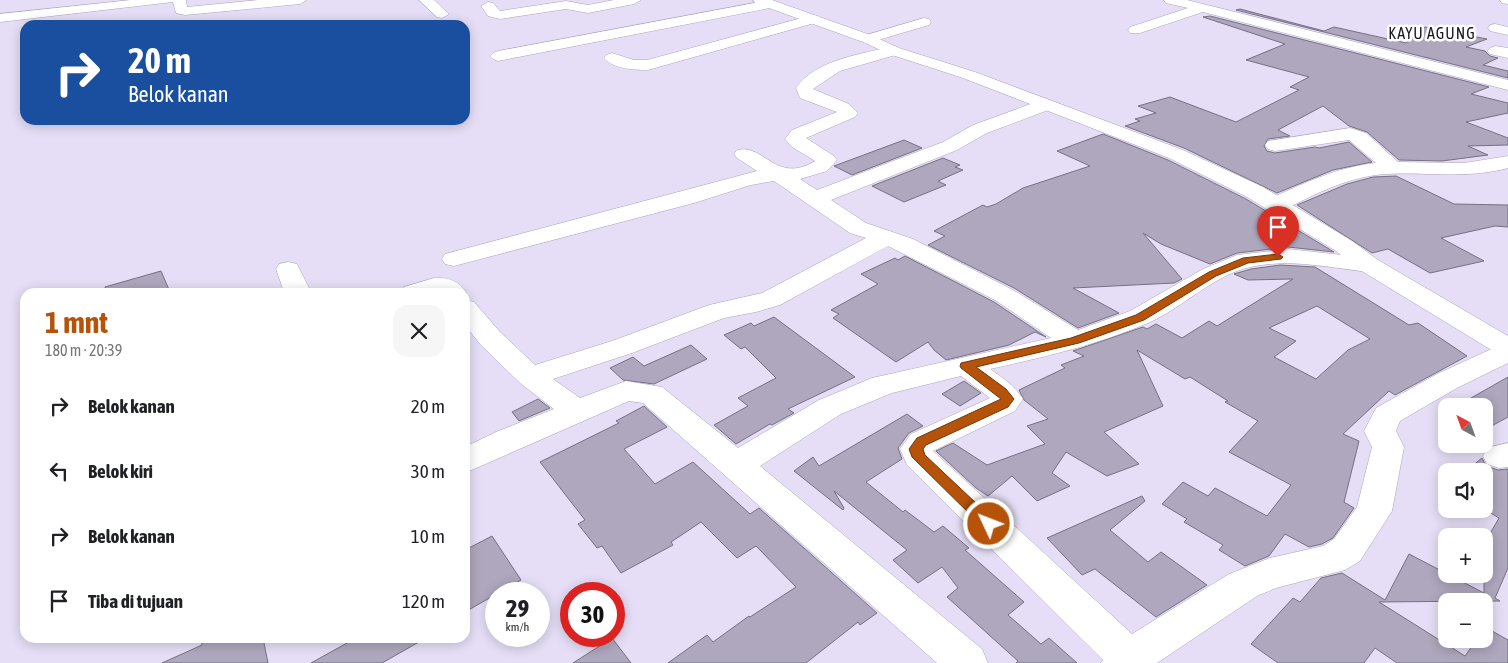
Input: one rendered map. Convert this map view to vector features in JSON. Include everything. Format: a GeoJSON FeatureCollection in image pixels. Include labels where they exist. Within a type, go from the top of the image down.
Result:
{"type":"FeatureCollection","features":[{"type":"Feature","properties":{"kind":"street"},"geometry":{"type":"LineString","coordinates":[[0,18],[168,0]]}},
{"type":"Feature","properties":{"kind":"street"},"geometry":{"type":"LineString","coordinates":[[179,0],[181,10],[185,11],[300,0]]}},
{"type":"Feature","properties":{"kind":"street"},"geometry":{"type":"LineString","coordinates":[[426,0],[442,14]]}},
{"type":"Feature","properties":{"kind":"street"},"geometry":{"type":"LineString","coordinates":[[488,6],[493,13],[500,15],[566,5],[588,9],[634,0]]}},
{"type":"Feature","properties":{"kind":"street"},"geometry":{"type":"LineString","coordinates":[[1171,0],[1508,85]]}},
{"type":"Feature","properties":{"kind":"street"},"geometry":{"type":"LineString","coordinates":[[498,56],[765,2],[1176,154],[1255,192],[1344,246],[1369,265],[1508,348]]}},
{"type":"Feature","properties":{"kind":"street"},"geometry":{"type":"LineString","coordinates":[[1135,30],[1202,8]]}},
{"type":"Feature","properties":{"kind":"street"},"geometry":{"type":"LineString","coordinates":[[612,58],[632,65],[648,65],[813,19]]}},
{"type":"Feature","properties":{"kind":"street"},"geometry":{"type":"LineString","coordinates":[[868,39],[924,22]]}},
{"type":"Feature","properties":{"kind":"street"},"geometry":{"type":"LineString","coordinates":[[454,260],[610,216],[764,176],[815,170],[825,164],[827,160],[795,139],[799,134],[849,113],[843,108],[806,94],[804,88],[811,81],[835,68],[894,51]]}},
{"type":"Feature","properties":{"kind":"street"},"geometry":{"type":"LineString","coordinates":[[1450,85],[1471,75]]}},
{"type":"Feature","properties":{"kind":"street"},"geometry":{"type":"LineString","coordinates":[[814,199],[950,146],[980,129],[1045,105]]}},
{"type":"Feature","properties":{"kind":"street"},"geometry":{"type":"LineString","coordinates":[[1275,144],[1350,134],[1359,137],[1394,168]]}},
{"type":"Feature","properties":{"kind":"street"},"geometry":{"type":"LineString","coordinates":[[744,154],[778,174],[858,228],[905,244],[1004,295],[1075,341]]}},
{"type":"Feature","properties":{"kind":"street"},"geometry":{"type":"LineString","coordinates":[[1275,205],[1318,184],[1375,170],[1394,168],[1471,168],[1508,162]]}},
{"type":"Feature","properties":{"kind":"street"},"geometry":{"type":"LineString","coordinates":[[530,376],[622,347],[718,310],[756,304],[771,299],[885,238]]}},
{"type":"Feature","properties":{"kind":"street"},"geometry":{"type":"LineString","coordinates":[[736,465],[830,407],[853,396],[883,385],[1075,341],[1140,318],[1212,274],[1246,260],[1288,256],[1369,265]]}},
{"type":"Feature","properties":{"kind":"street"},"geometry":{"type":"LineString","coordinates":[[288,269],[294,288]]}},
{"type":"Feature","properties":{"kind":"street"},"geometry":{"type":"LineString","coordinates":[[429,288],[441,285],[448,288]]}},
{"type":"Feature","properties":{"kind":"street"},"geometry":{"type":"LineString","coordinates":[[470,322],[477,342],[530,376],[578,411]]}},
{"type":"Feature","properties":{"kind":"street"},"geometry":{"type":"LineString","coordinates":[[966,366],[1002,392],[1008,399],[1004,404],[922,442],[916,449],[919,457],[1125,660],[1243,585],[1270,574],[1332,559],[1347,550],[1374,511],[1388,447],[1380,431],[1387,415],[1447,382],[1508,352]]}},
{"type":"Feature","properties":{"kind":"street"},"geometry":{"type":"LineString","coordinates":[[470,459],[508,440],[626,391],[651,394],[967,663]]}},
{"type":"Feature","properties":{"kind":"building"},"geometry":{"type":"Polygon","coordinates":[[[1240,9],[1324,31],[1334,27],[1406,43],[1425,27],[1487,39],[1466,47],[1485,51],[1490,56],[1498,58],[1483,65],[1508,71],[1508,78],[1236,10],[1240,9]]]}},
{"type":"Feature","properties":{"kind":"building"},"geometry":{"type":"Polygon","coordinates":[[[1210,16],[1489,87],[1471,94],[1508,103],[1508,113],[1466,122],[1508,138],[1508,145],[1468,146],[1488,155],[1442,161],[1399,160],[1367,132],[1349,126],[1323,106],[1278,130],[1290,136],[1268,139],[1264,146],[1267,151],[1275,153],[1319,148],[1349,142],[1372,162],[1333,170],[1277,193],[1184,148],[1125,126],[1140,121],[1135,119],[1156,113],[1138,106],[1170,97],[1236,122],[1299,90],[1290,87],[1309,77],[1246,60],[1285,44],[1203,17],[1210,16]]]}},
{"type":"Feature","properties":{"kind":"building"},"geometry":{"type":"Polygon","coordinates":[[[1103,134],[1168,160],[1246,199],[1334,252],[1288,247],[1237,253],[1210,264],[1161,244],[1143,233],[1182,279],[1174,283],[1073,288],[1119,313],[1078,328],[1014,288],[928,245],[945,236],[934,231],[983,205],[987,207],[996,204],[1023,188],[1090,166],[1057,151],[1103,134]]]}},
{"type":"Feature","properties":{"kind":"building"},"geometry":{"type":"Polygon","coordinates":[[[904,140],[922,148],[852,175],[834,166],[904,140]]]}},
{"type":"Feature","properties":{"kind":"building"},"geometry":{"type":"Polygon","coordinates":[[[943,158],[960,165],[955,167],[963,170],[938,181],[946,185],[904,202],[872,186],[943,158]]]}},
{"type":"Feature","properties":{"kind":"building"},"geometry":{"type":"Polygon","coordinates":[[[1396,176],[1454,204],[1508,205],[1508,227],[1495,226],[1441,238],[1484,261],[1430,273],[1388,249],[1372,253],[1297,205],[1347,184],[1373,177],[1396,176]]]}},
{"type":"Feature","properties":{"kind":"building"},"geometry":{"type":"Polygon","coordinates":[[[905,256],[994,302],[1046,337],[1035,332],[1009,345],[946,360],[928,342],[896,362],[833,318],[839,314],[831,310],[878,284],[861,274],[895,258],[898,260],[905,256]]]}},
{"type":"Feature","properties":{"kind":"building"},"geometry":{"type":"Polygon","coordinates":[[[1280,265],[1315,267],[1409,325],[1418,323],[1467,356],[1395,395],[1389,391],[1343,434],[1359,441],[1344,502],[1354,508],[1333,538],[1322,544],[1309,547],[1285,534],[1269,556],[1245,566],[1219,550],[1223,545],[1184,522],[1187,519],[1162,504],[1183,482],[1208,496],[1215,488],[1267,516],[1291,485],[1229,452],[1258,421],[1225,402],[1228,401],[1190,377],[1185,379],[1137,350],[1163,406],[1104,432],[1139,464],[1107,476],[1066,452],[1052,473],[1070,486],[1037,501],[1012,476],[988,496],[976,488],[936,451],[953,443],[987,465],[1045,444],[1027,426],[1048,419],[1024,400],[1019,390],[1065,368],[1061,365],[1084,356],[1073,351],[1143,327],[1147,329],[1156,324],[1182,338],[1209,321],[1217,326],[1293,279],[1248,280],[1234,274],[1251,269],[1280,265]],[[1317,306],[1269,328],[1296,341],[1274,357],[1316,379],[1348,350],[1370,339],[1317,306]]]}},
{"type":"Feature","properties":{"kind":"building"},"geometry":{"type":"Polygon","coordinates":[[[161,271],[168,288],[105,288],[161,271]]]}},
{"type":"Feature","properties":{"kind":"building"},"geometry":{"type":"Polygon","coordinates":[[[774,317],[855,377],[788,409],[794,413],[772,425],[770,424],[736,444],[714,425],[748,406],[738,398],[776,378],[745,347],[741,349],[724,335],[751,323],[754,326],[774,317]]]}},
{"type":"Feature","properties":{"kind":"building"},"geometry":{"type":"Polygon","coordinates":[[[691,345],[707,359],[654,384],[623,380],[610,368],[633,357],[644,366],[691,345]]]}},
{"type":"Feature","properties":{"kind":"building"},"geometry":{"type":"Polygon","coordinates":[[[1508,377],[1508,417],[1493,425],[1493,398],[1471,398],[1508,377]]]}},
{"type":"Feature","properties":{"kind":"building"},"geometry":{"type":"Polygon","coordinates":[[[964,381],[981,393],[960,406],[942,394],[964,381]]]}},
{"type":"Feature","properties":{"kind":"building"},"geometry":{"type":"Polygon","coordinates":[[[538,399],[550,408],[519,421],[512,412],[538,399]]]}},
{"type":"Feature","properties":{"kind":"building"},"geometry":{"type":"Polygon","coordinates":[[[644,406],[667,427],[624,449],[655,484],[693,462],[750,514],[759,508],[877,613],[860,625],[858,622],[806,663],[668,663],[707,635],[713,642],[749,616],[796,587],[756,546],[737,558],[701,522],[671,542],[673,545],[621,573],[602,546],[597,548],[578,524],[585,520],[540,462],[619,423],[616,421],[644,406]]]}},
{"type":"Feature","properties":{"kind":"building"},"geometry":{"type":"Polygon","coordinates":[[[907,414],[923,426],[909,433],[898,448],[902,459],[866,482],[903,512],[905,510],[934,532],[943,526],[969,548],[965,550],[1024,602],[1008,615],[1041,644],[1049,638],[1077,663],[1016,663],[1018,661],[947,597],[958,588],[942,567],[918,583],[893,560],[907,550],[834,491],[844,508],[843,510],[794,471],[813,457],[819,466],[907,414]]]}},
{"type":"Feature","properties":{"kind":"building"},"geometry":{"type":"Polygon","coordinates":[[[1482,458],[1484,463],[1476,463],[1482,458]]]}},
{"type":"Feature","properties":{"kind":"building"},"geometry":{"type":"Polygon","coordinates":[[[1493,468],[1508,469],[1508,568],[1495,598],[1500,601],[1493,601],[1493,593],[1484,593],[1484,583],[1493,583],[1493,528],[1499,518],[1493,514],[1493,468]]]}},
{"type":"Feature","properties":{"kind":"building"},"geometry":{"type":"Polygon","coordinates":[[[1142,496],[1145,501],[1110,530],[1148,562],[1161,552],[1207,585],[1156,617],[1095,569],[1082,575],[1047,538],[1142,496]]]}},
{"type":"Feature","properties":{"kind":"building"},"geometry":{"type":"Polygon","coordinates":[[[492,536],[521,580],[518,582],[485,582],[485,601],[470,609],[470,547],[492,536]]]}},
{"type":"Feature","properties":{"kind":"building"},"geometry":{"type":"Polygon","coordinates":[[[1409,554],[1438,569],[1438,583],[1465,583],[1484,593],[1438,593],[1438,601],[1379,602],[1438,639],[1438,648],[1452,648],[1465,656],[1471,648],[1493,648],[1493,632],[1508,640],[1508,663],[1397,663],[1375,648],[1364,663],[1278,663],[1251,644],[1293,598],[1300,602],[1321,578],[1342,573],[1385,600],[1409,554]]]}},
{"type":"Feature","properties":{"kind":"building"},"geometry":{"type":"Polygon","coordinates":[[[202,643],[264,643],[268,663],[162,663],[202,645],[202,643]]]}},
{"type":"Feature","properties":{"kind":"building"},"geometry":{"type":"Polygon","coordinates":[[[347,643],[417,643],[382,663],[311,663],[347,643]]]}},
{"type":"Feature","properties":{"kind":"building"},"geometry":{"type":"Polygon","coordinates":[[[598,647],[619,647],[631,663],[573,663],[598,647]]]}},
{"type":"Feature","properties":{"kind":"district","name":"KAYU AGUNG"},"geometry":{"type":"Point","coordinates":[1432,33]}},
{"type":"Feature","properties":{"kind":"route"},"geometry":{"type":"LineString","coordinates":[[989,524],[919,457],[916,449],[922,442],[1004,404],[1008,399],[1002,392],[966,366],[1075,341],[1140,318],[1212,274],[1246,260],[1278,257]]}}]}
